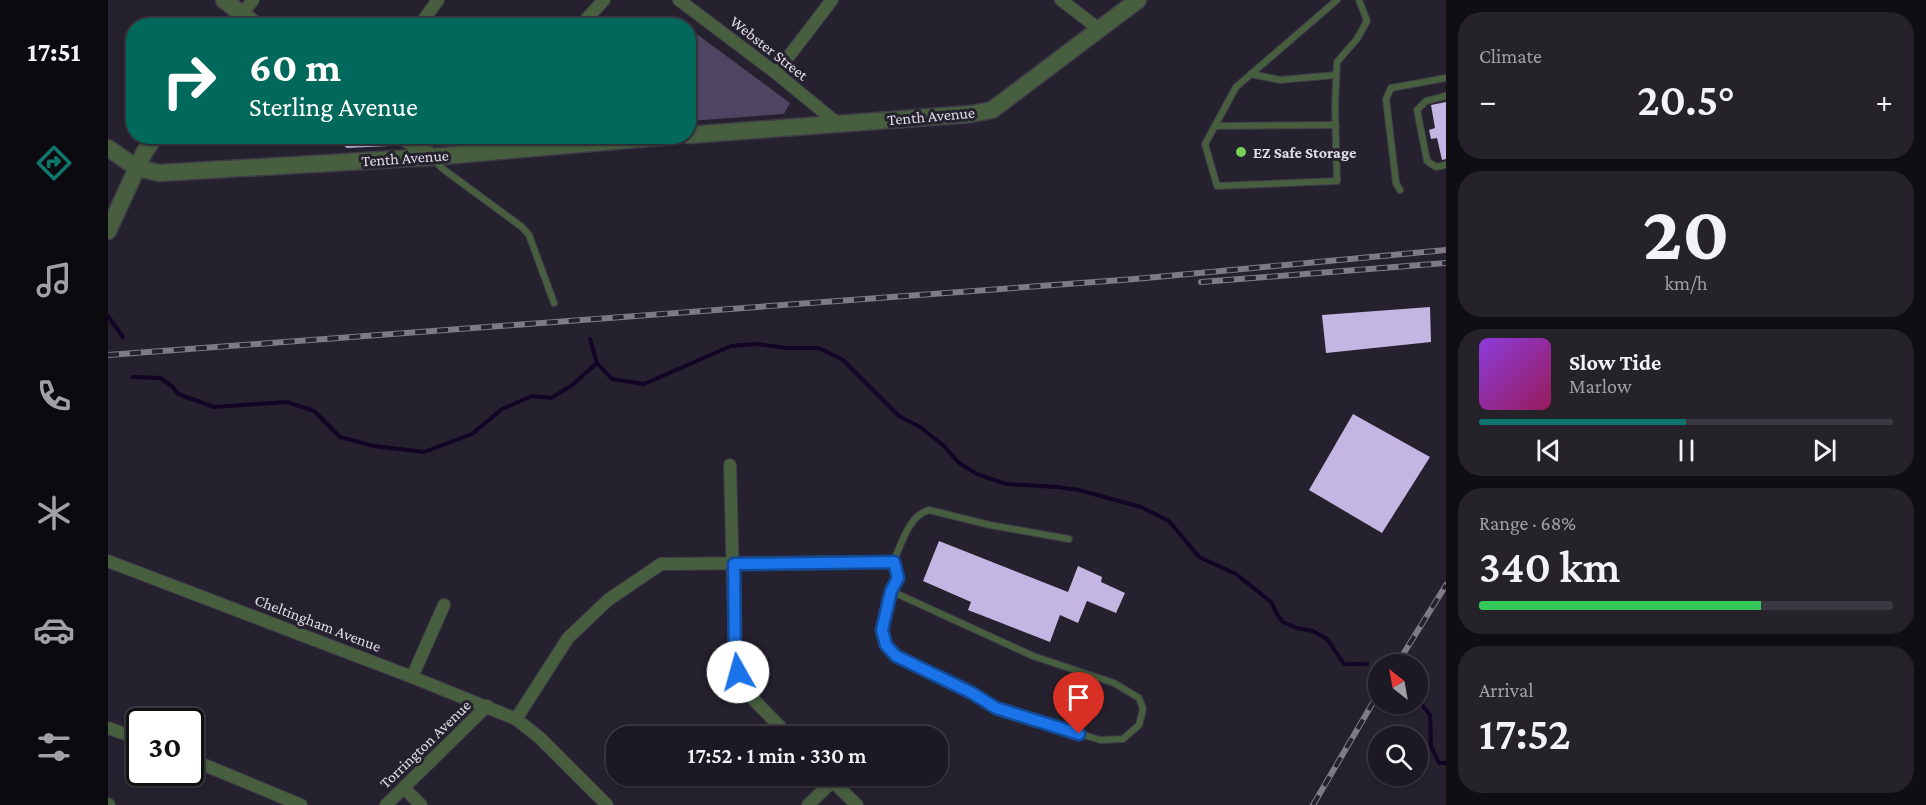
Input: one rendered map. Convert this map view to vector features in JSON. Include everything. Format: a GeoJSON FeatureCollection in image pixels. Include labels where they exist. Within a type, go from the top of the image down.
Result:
{"type":"FeatureCollection","features":[{"type":"Feature","properties":{"kind":"street"},"geometry":{"type":"LineString","coordinates":[[224,0],[237,18]]}},
{"type":"Feature","properties":{"kind":"street"},"geometry":{"type":"LineString","coordinates":[[240,18],[253,0]]}},
{"type":"Feature","properties":{"kind":"street"},"geometry":{"type":"LineString","coordinates":[[425,18],[438,0]]}},
{"type":"Feature","properties":{"kind":"street"},"geometry":{"type":"LineString","coordinates":[[587,18],[604,0]]}},
{"type":"Feature","properties":{"kind":"street","name":"Webster Street"},"geometry":{"type":"LineString","coordinates":[[679,0],[776,73],[837,123]]}},
{"type":"Feature","properties":{"kind":"street"},"geometry":{"type":"LineString","coordinates":[[776,73],[832,0]]}},
{"type":"Feature","properties":{"kind":"street"},"geometry":{"type":"LineString","coordinates":[[1062,0],[1099,29]]}},
{"type":"Feature","properties":{"kind":"street","name":"Tenth Avenue"},"geometry":{"type":"LineString","coordinates":[[696,134],[971,114],[992,110],[1138,0]]}},
{"type":"Feature","properties":{"kind":"street"},"geometry":{"type":"LineString","coordinates":[[109,230],[150,144]]}},
{"type":"Feature","properties":{"kind":"street"},"geometry":{"type":"LineString","coordinates":[[414,144],[431,157]]}},
{"type":"Feature","properties":{"kind":"street"},"geometry":{"type":"LineString","coordinates":[[461,154],[470,144]]}},
{"type":"Feature","properties":{"kind":"street","name":"Tenth Avenue"},"geometry":{"type":"LineString","coordinates":[[137,168],[159,173],[431,157],[579,144]]}},
{"type":"Feature","properties":{"kind":"street"},"geometry":{"type":"LineString","coordinates":[[108,148],[137,168]]}},
{"type":"Feature","properties":{"kind":"street"},"geometry":{"type":"LineString","coordinates":[[730,465],[735,660],[742,683],[754,700],[779,726]]}},
{"type":"Feature","properties":{"kind":"street","name":"Cheltingham Avenue"},"geometry":{"type":"LineString","coordinates":[[108,561],[516,719],[540,738],[606,805]]}},
{"type":"Feature","properties":{"kind":"street"},"geometry":{"type":"LineString","coordinates":[[516,719],[568,638],[608,600],[662,564],[873,562]]}},
{"type":"Feature","properties":{"kind":"street"},"geometry":{"type":"LineString","coordinates":[[412,677],[444,606]]}},
{"type":"Feature","properties":{"kind":"street","name":"Torrington Avenue"},"geometry":{"type":"LineString","coordinates":[[386,805],[487,706]]}},
{"type":"Feature","properties":{"kind":"street"},"geometry":{"type":"LineString","coordinates":[[108,728],[126,734]]}},
{"type":"Feature","properties":{"kind":"street"},"geometry":{"type":"LineString","coordinates":[[204,765],[301,805]]}},
{"type":"Feature","properties":{"kind":"street"},"geometry":{"type":"LineString","coordinates":[[808,805],[823,786]]}},
{"type":"Feature","properties":{"kind":"street"},"geometry":{"type":"LineString","coordinates":[[838,786],[857,805]]}},
{"type":"Feature","properties":{"kind":"street"},"geometry":{"type":"LineString","coordinates":[[404,788],[421,805]]}},
{"type":"Feature","properties":{"kind":"lane"},"geometry":{"type":"LineString","coordinates":[[1337,0],[1236,87],[1205,144],[1217,186],[1337,181],[1337,62],[1357,39],[1367,21],[1359,0]]}},
{"type":"Feature","properties":{"kind":"lane"},"geometry":{"type":"LineString","coordinates":[[1251,74],[1280,80],[1336,75]]}},
{"type":"Feature","properties":{"kind":"lane"},"geometry":{"type":"LineString","coordinates":[[1400,190],[1396,183],[1386,99],[1391,88],[1446,78]]}},
{"type":"Feature","properties":{"kind":"lane"},"geometry":{"type":"LineString","coordinates":[[1446,96],[1426,101],[1417,110],[1427,161],[1436,167],[1446,165]]}},
{"type":"Feature","properties":{"kind":"lane"},"geometry":{"type":"LineString","coordinates":[[1215,126],[1336,125]]}},
{"type":"Feature","properties":{"kind":"lane"},"geometry":{"type":"LineString","coordinates":[[431,157],[443,169],[522,226],[529,235],[554,303]]}},
{"type":"Feature","properties":{"kind":"lane"},"geometry":{"type":"LineString","coordinates":[[891,591],[1033,656],[1114,683],[1139,698],[1143,709],[1139,724],[1123,739],[1100,740],[996,708],[972,693],[896,656],[886,645],[882,630],[891,591],[898,578],[894,562],[914,519],[920,513],[929,510],[990,525],[1069,539]]}},
{"type":"Feature","properties":{"kind":"lane"},"geometry":{"type":"LineString","coordinates":[[873,562],[894,562]]}},
{"type":"Feature","properties":{"kind":"shaded area"},"geometry":{"type":"Polygon","coordinates":[[[696,33],[790,103],[784,114],[696,120],[696,33]]]}},
{"type":"Feature","properties":{"kind":"building"},"geometry":{"type":"Polygon","coordinates":[[[1446,102],[1446,159],[1442,160],[1437,138],[1431,139],[1429,130],[1435,128],[1431,105],[1446,102]]]}},
{"type":"Feature","properties":{"kind":"building"},"geometry":{"type":"Polygon","coordinates":[[[342,144],[390,144],[389,146],[347,148],[342,144]]]}},
{"type":"Feature","properties":{"kind":"building"},"geometry":{"type":"Polygon","coordinates":[[[1430,307],[1431,342],[1326,353],[1322,315],[1430,307]]]}},
{"type":"Feature","properties":{"kind":"building"},"geometry":{"type":"Polygon","coordinates":[[[1353,414],[1430,457],[1382,533],[1309,490],[1353,414]]]}},
{"type":"Feature","properties":{"kind":"building"},"geometry":{"type":"Polygon","coordinates":[[[939,541],[1068,592],[1078,566],[1102,577],[1101,582],[1125,593],[1116,613],[1087,601],[1078,623],[1060,615],[1050,642],[968,610],[971,602],[923,581],[939,541]]]}},
{"type":"Feature","properties":{"kind":"waterway"},"geometry":{"type":"LineString","coordinates":[[108,316],[123,337]]}},
{"type":"Feature","properties":{"kind":"waterway"},"geometry":{"type":"LineString","coordinates":[[590,339],[597,363]]}},
{"type":"Feature","properties":{"kind":"waterway"},"geometry":{"type":"LineString","coordinates":[[132,377],[160,378],[172,386],[178,394],[214,407],[287,402],[314,411],[340,437],[374,446],[424,452],[472,434],[502,409],[532,396],[551,398],[571,386],[597,363],[612,379],[644,384],[731,346],[757,344],[787,348],[819,348],[843,360],[899,416],[920,427],[943,445],[959,463],[977,474],[1006,484],[1079,490],[1141,507],[1169,521],[1199,557],[1236,574],[1271,602],[1283,622],[1313,631],[1327,639],[1344,664],[1367,664]]}},
{"type":"Feature","properties":{"kind":"waterway"},"geometry":{"type":"LineString","coordinates":[[1428,712],[1431,746],[1439,763],[1446,763]]}},
{"type":"Feature","properties":{"kind":"railway"},"geometry":{"type":"LineString","coordinates":[[108,355],[1135,279],[1446,250]]}},
{"type":"Feature","properties":{"kind":"railway"},"geometry":{"type":"LineString","coordinates":[[1201,282],[1446,263]]}},
{"type":"Feature","properties":{"kind":"railway"},"geometry":{"type":"LineString","coordinates":[[1403,654],[1446,585]]}},
{"type":"Feature","properties":{"kind":"railway"},"geometry":{"type":"LineString","coordinates":[[1313,805],[1368,711]]}},
{"type":"Feature","properties":{"kind":"place","name":"EZ Safe Storage"},"geometry":{"type":"Point","coordinates":[1241,152]}},
{"type":"Feature","properties":{"kind":"route"},"geometry":{"type":"LineString","coordinates":[[738,672],[735,660],[734,564],[894,562],[898,578],[891,591],[882,630],[886,645],[896,656],[972,693],[996,708],[1079,734]]}}]}
